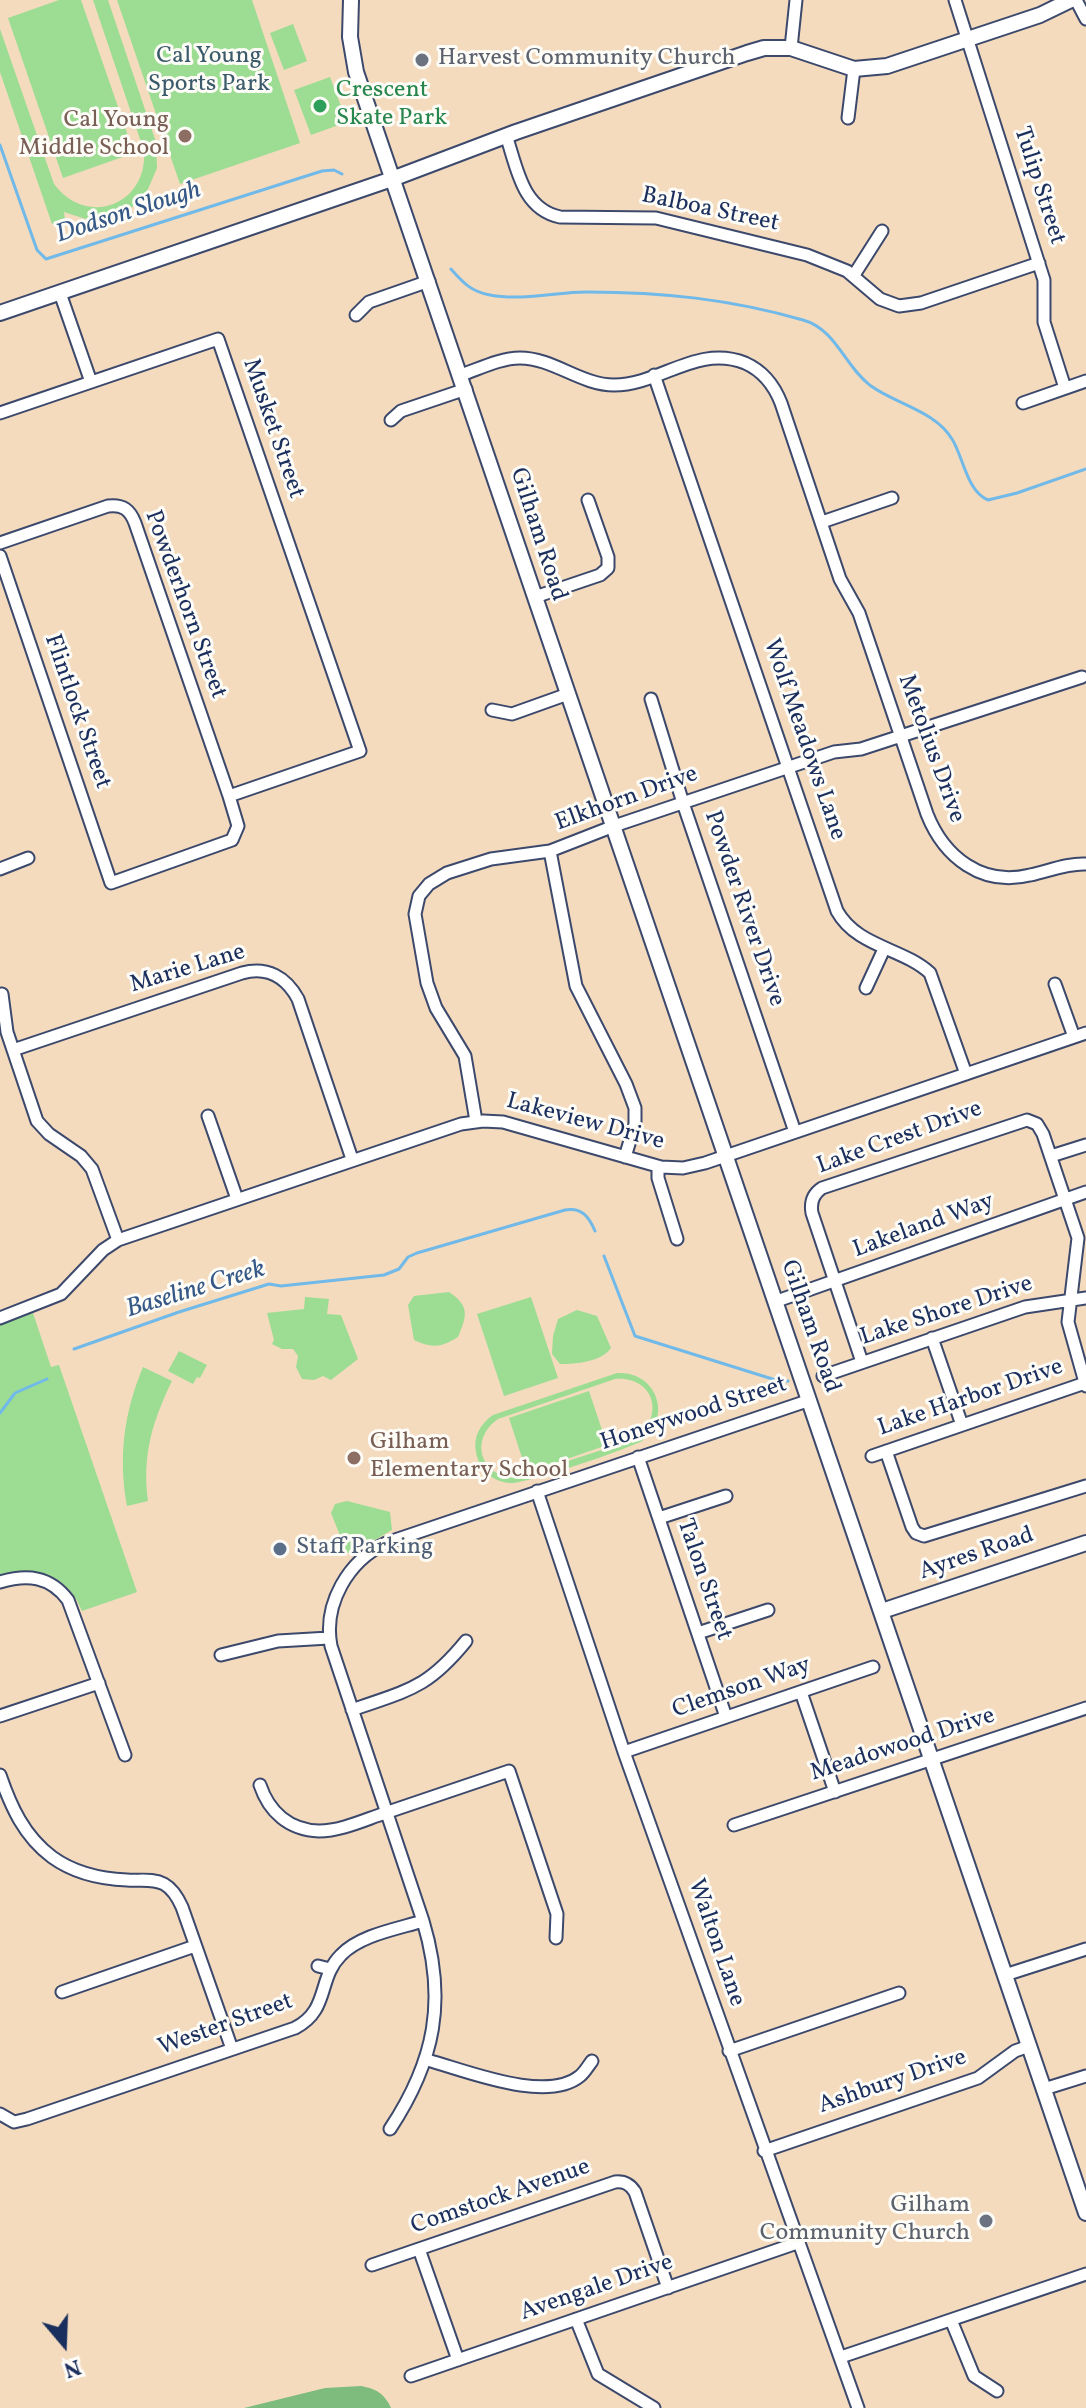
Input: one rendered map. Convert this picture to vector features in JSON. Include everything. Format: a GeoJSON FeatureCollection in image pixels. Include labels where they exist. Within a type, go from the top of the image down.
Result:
{"type":"FeatureCollection","features":[{"type":"Feature","properties":{"kind":"street","name":"Gilham Road"},"geometry":{"type":"LineString","coordinates":[[351,0],[353,56],[392,179],[1085,2207]]}},
{"type":"Feature","properties":{"kind":"street"},"geometry":{"type":"LineString","coordinates":[[791,48],[796,0]]}},
{"type":"Feature","properties":{"kind":"street","name":"Tulip Street"},"geometry":{"type":"LineString","coordinates":[[955,0],[1039,263],[1045,286],[1044,322],[1065,388]]}},
{"type":"Feature","properties":{"kind":"street"},"geometry":{"type":"LineString","coordinates":[[0,313],[764,48],[791,48],[854,69],[887,66],[1040,15],[1073,0],[1086,19]]}},
{"type":"Feature","properties":{"kind":"street"},"geometry":{"type":"LineString","coordinates":[[848,118],[854,69]]}},
{"type":"Feature","properties":{"kind":"street","name":"Balboa Street"},"geometry":{"type":"LineString","coordinates":[[506,135],[529,198],[540,210],[550,215],[636,216],[665,220],[817,258],[854,275],[880,299],[899,306],[909,306],[1039,263]]}},
{"type":"Feature","properties":{"kind":"street"},"geometry":{"type":"LineString","coordinates":[[854,275],[882,231]]}},
{"type":"Feature","properties":{"kind":"street"},"geometry":{"type":"LineString","coordinates":[[356,315],[369,302],[429,281]]}},
{"type":"Feature","properties":{"kind":"street"},"geometry":{"type":"LineString","coordinates":[[60,293],[91,382]]}},
{"type":"Feature","properties":{"kind":"street","name":"Musket Street"},"geometry":{"type":"LineString","coordinates":[[0,413],[218,339],[360,751],[229,796]]}},
{"type":"Feature","properties":{"kind":"street","name":"Metolius Drive"},"geometry":{"type":"LineString","coordinates":[[463,382],[518,358],[539,361],[610,385],[629,383],[701,359],[717,357],[748,364],[762,374],[781,403],[842,584],[859,613],[934,831],[949,853],[968,867],[994,876],[1019,878],[1086,864]]}},
{"type":"Feature","properties":{"kind":"street","name":"Wolf Meadows Lane"},"geometry":{"type":"LineString","coordinates":[[654,375],[841,918],[861,936],[930,973],[966,1074]]}},
{"type":"Feature","properties":{"kind":"street"},"geometry":{"type":"LineString","coordinates":[[1023,403],[1086,381]]}},
{"type":"Feature","properties":{"kind":"street"},"geometry":{"type":"LineString","coordinates":[[391,420],[401,411],[463,382]]}},
{"type":"Feature","properties":{"kind":"street"},"geometry":{"type":"LineString","coordinates":[[822,522],[892,498]]}},
{"type":"Feature","properties":{"kind":"street"},"geometry":{"type":"LineString","coordinates":[[535,597],[600,575],[608,568],[608,557],[588,500]]}},
{"type":"Feature","properties":{"kind":"street","name":"Powderhorn Street"},"geometry":{"type":"LineString","coordinates":[[0,543],[108,506],[132,508],[229,796],[238,826],[232,840],[111,883]]}},
{"type":"Feature","properties":{"kind":"street","name":"Flintlock Street"},"geometry":{"type":"LineString","coordinates":[[0,556],[111,883]]}},
{"type":"Feature","properties":{"kind":"street","name":"Elkhorn Drive"},"geometry":{"type":"LineString","coordinates":[[476,1121],[465,1056],[429,992],[416,926],[415,894],[438,877],[505,856],[550,851],[614,826],[834,752],[861,749],[1082,677]]}},
{"type":"Feature","properties":{"kind":"street"},"geometry":{"type":"LineString","coordinates":[[492,710],[512,714],[568,694]]}},
{"type":"Feature","properties":{"kind":"street","name":"Powder River Drive"},"geometry":{"type":"LineString","coordinates":[[651,699],[683,803],[795,1132]]}},
{"type":"Feature","properties":{"kind":"street"},"geometry":{"type":"LineString","coordinates":[[550,851],[576,986],[635,1108],[635,1124],[625,1157]]}},
{"type":"Feature","properties":{"kind":"street"},"geometry":{"type":"LineString","coordinates":[[0,869],[28,858]]}},
{"type":"Feature","properties":{"kind":"street"},"geometry":{"type":"LineString","coordinates":[[866,988],[884,949]]}},
{"type":"Feature","properties":{"kind":"street","name":"Marie Lane"},"geometry":{"type":"LineString","coordinates":[[13,1050],[242,973],[257,970],[273,973],[284,980],[298,999],[352,1159]]}},
{"type":"Feature","properties":{"kind":"street"},"geometry":{"type":"LineString","coordinates":[[1055,984],[1080,1035]]}},
{"type":"Feature","properties":{"kind":"street"},"geometry":{"type":"LineString","coordinates":[[2,994],[5,1025],[37,1121],[81,1156],[92,1169],[118,1240]]}},
{"type":"Feature","properties":{"kind":"street","name":"Lakeview Drive"},"geometry":{"type":"LineString","coordinates":[[0,1318],[61,1294],[103,1250],[118,1240],[352,1159],[476,1121],[503,1122],[658,1166],[683,1168],[1080,1035]]}},
{"type":"Feature","properties":{"kind":"street"},"geometry":{"type":"LineString","coordinates":[[208,1116],[237,1199]]}},
{"type":"Feature","properties":{"kind":"street","name":"Lake Crest Drive"},"geometry":{"type":"LineString","coordinates":[[862,1362],[811,1207],[815,1192],[1021,1120],[1033,1122],[1040,1128],[1051,1156]]}},
{"type":"Feature","properties":{"kind":"street"},"geometry":{"type":"LineString","coordinates":[[1086,1145],[1051,1156],[1078,1245],[1068,1299],[1068,1322],[1086,1384]]}},
{"type":"Feature","properties":{"kind":"street"},"geometry":{"type":"LineString","coordinates":[[658,1166],[658,1178],[677,1239]]}},
{"type":"Feature","properties":{"kind":"street","name":"Lakeland Way"},"geometry":{"type":"LineString","coordinates":[[777,1301],[1086,1192]]}},
{"type":"Feature","properties":{"kind":"street","name":"Lake Shore Drive"},"geometry":{"type":"LineString","coordinates":[[823,1376],[1025,1307],[1086,1298]]}},
{"type":"Feature","properties":{"kind":"street"},"geometry":{"type":"LineString","coordinates":[[932,1338],[962,1425]]}},
{"type":"Feature","properties":{"kind":"street","name":"Lake Harbor Drive"},"geometry":{"type":"LineString","coordinates":[[872,1456],[1086,1384]]}},
{"type":"Feature","properties":{"kind":"street","name":"Honeywood Street"},"geometry":{"type":"LineString","coordinates":[[390,2129],[406,2105],[427,2060],[435,1998],[433,1960],[423,1921],[329,1638],[331,1614],[340,1586],[357,1563],[374,1549],[810,1400]]}},
{"type":"Feature","properties":{"kind":"street"},"geometry":{"type":"LineString","coordinates":[[886,1451],[912,1527],[924,1536],[1086,1486]]}},
{"type":"Feature","properties":{"kind":"street","name":"Talon Street"},"geometry":{"type":"LineString","coordinates":[[638,1457],[726,1717]]}},
{"type":"Feature","properties":{"kind":"street","name":"Walton Lane"},"geometry":{"type":"LineString","coordinates":[[537,1491],[624,1752],[858,2408]]}},
{"type":"Feature","properties":{"kind":"street"},"geometry":{"type":"LineString","coordinates":[[659,1518],[726,1496]]}},
{"type":"Feature","properties":{"kind":"street","name":"Ayres Road"},"geometry":{"type":"LineString","coordinates":[[882,1611],[1086,1543]]}},
{"type":"Feature","properties":{"kind":"street"},"geometry":{"type":"LineString","coordinates":[[0,1582],[31,1576],[50,1583],[64,1594],[74,1613],[125,1755]]}},
{"type":"Feature","properties":{"kind":"street"},"geometry":{"type":"LineString","coordinates":[[698,1633],[768,1610]]}},
{"type":"Feature","properties":{"kind":"street"},"geometry":{"type":"LineString","coordinates":[[221,1655],[278,1641],[329,1638]]}},
{"type":"Feature","properties":{"kind":"street"},"geometry":{"type":"LineString","coordinates":[[352,1710],[427,1681],[447,1664],[466,1641]]}},
{"type":"Feature","properties":{"kind":"street","name":"Clemson Way"},"geometry":{"type":"LineString","coordinates":[[624,1752],[873,1667]]}},
{"type":"Feature","properties":{"kind":"street"},"geometry":{"type":"LineString","coordinates":[[0,1716],[99,1683]]}},
{"type":"Feature","properties":{"kind":"street"},"geometry":{"type":"LineString","coordinates":[[801,1692],[835,1792]]}},
{"type":"Feature","properties":{"kind":"street","name":"Meadowood Drive"},"geometry":{"type":"LineString","coordinates":[[734,1825],[1086,1708]]}},
{"type":"Feature","properties":{"kind":"street"},"geometry":{"type":"LineString","coordinates":[[260,1785],[265,1800],[278,1816],[306,1829],[333,1829],[509,1771],[557,1914],[556,1938]]}},
{"type":"Feature","properties":{"kind":"street"},"geometry":{"type":"LineString","coordinates":[[0,1775],[18,1820],[40,1847],[54,1858],[81,1872],[110,1879],[153,1881],[168,1886],[178,1899],[232,2049]]}},
{"type":"Feature","properties":{"kind":"street","name":"Wester Street"},"geometry":{"type":"LineString","coordinates":[[2,2116],[14,2122],[27,2119],[295,2028],[307,2021],[321,2002],[324,1968],[357,1943],[423,1921]]}},
{"type":"Feature","properties":{"kind":"street"},"geometry":{"type":"LineString","coordinates":[[62,1992],[195,1946]]}},
{"type":"Feature","properties":{"kind":"street"},"geometry":{"type":"LineString","coordinates":[[1005,1975],[1086,1949]]}},
{"type":"Feature","properties":{"kind":"street"},"geometry":{"type":"LineString","coordinates":[[729,2051],[899,1993]]}},
{"type":"Feature","properties":{"kind":"street","name":"Ashbury Drive"},"geometry":{"type":"LineString","coordinates":[[764,2151],[978,2078],[1015,2051],[1029,2046]]}},
{"type":"Feature","properties":{"kind":"street"},"geometry":{"type":"LineString","coordinates":[[427,2060],[522,2086],[542,2087],[574,2079],[592,2061]]}},
{"type":"Feature","properties":{"kind":"street"},"geometry":{"type":"LineString","coordinates":[[1044,2089],[1086,2076]]}},
{"type":"Feature","properties":{"kind":"street","name":"Comstock Avenue"},"geometry":{"type":"LineString","coordinates":[[372,2265],[622,2181],[635,2192],[668,2288]]}},
{"type":"Feature","properties":{"kind":"street","name":"Avengale Drive"},"geometry":{"type":"LineString","coordinates":[[411,2376],[797,2243]]}},
{"type":"Feature","properties":{"kind":"street"},"geometry":{"type":"LineString","coordinates":[[419,2249],[458,2360]]}},
{"type":"Feature","properties":{"kind":"street"},"geometry":{"type":"LineString","coordinates":[[841,2357],[1086,2274]]}},
{"type":"Feature","properties":{"kind":"street"},"geometry":{"type":"LineString","coordinates":[[576,2319],[596,2371],[638,2404],[654,2408]]}},
{"type":"Feature","properties":{"kind":"street"},"geometry":{"type":"LineString","coordinates":[[951,2320],[974,2376],[997,2391]]}},
{"type":"Feature","properties":{"kind":"green space"},"geometry":{"type":"Polygon","coordinates":[[[59,0],[81,0],[134,153],[63,178],[8,18],[59,0]]]}},
{"type":"Feature","properties":{"kind":"green space"},"geometry":{"type":"Polygon","coordinates":[[[93,0],[108,0],[156,142],[157,168],[145,196],[123,215],[92,221],[64,212],[65,219],[52,224],[0,72],[0,29],[54,184],[67,197],[82,205],[98,207],[112,204],[126,197],[136,185],[143,170],[144,151],[93,0]]]}},
{"type":"Feature","properties":{"kind":"green space","name":"Cal Young Sports Park"},"geometry":{"type":"Polygon","coordinates":[[[117,0],[252,0],[300,143],[180,184],[117,0]]]}},
{"type":"Feature","properties":{"kind":"green space"},"geometry":{"type":"Polygon","coordinates":[[[293,24],[307,61],[284,70],[270,33],[293,24]]]}},
{"type":"Feature","properties":{"kind":"green space","name":"Crescent Skate Park"},"geometry":{"type":"Polygon","coordinates":[[[330,77],[347,122],[311,135],[294,90],[330,77]]]}},
{"type":"Feature","properties":{"kind":"green space"},"geometry":{"type":"Polygon","coordinates":[[[449,1292],[461,1302],[465,1312],[458,1337],[436,1346],[414,1340],[408,1305],[414,1296],[449,1292]]]}},
{"type":"Feature","properties":{"kind":"green space"},"geometry":{"type":"Polygon","coordinates":[[[305,1297],[329,1299],[327,1314],[341,1315],[358,1359],[331,1380],[323,1376],[314,1380],[302,1379],[296,1367],[298,1356],[293,1349],[282,1349],[272,1344],[274,1340],[267,1313],[304,1309],[305,1297]]]}},
{"type":"Feature","properties":{"kind":"green space"},"geometry":{"type":"Polygon","coordinates":[[[531,1297],[558,1378],[504,1396],[477,1314],[531,1297]]]}},
{"type":"Feature","properties":{"kind":"green space"},"geometry":{"type":"Polygon","coordinates":[[[577,1310],[597,1316],[611,1348],[595,1359],[560,1364],[552,1354],[558,1319],[577,1310]]]}},
{"type":"Feature","properties":{"kind":"green space"},"geometry":{"type":"Polygon","coordinates":[[[33,1313],[51,1367],[59,1365],[137,1592],[82,1611],[68,1589],[49,1575],[26,1571],[0,1575],[0,1325],[33,1313]]]}},
{"type":"Feature","properties":{"kind":"green space"},"geometry":{"type":"Polygon","coordinates":[[[179,1351],[207,1365],[193,1384],[168,1371],[179,1351]]]}},
{"type":"Feature","properties":{"kind":"green space"},"geometry":{"type":"Polygon","coordinates":[[[143,1367],[172,1381],[150,1440],[146,1469],[148,1501],[127,1506],[123,1470],[124,1435],[131,1401],[143,1367]]]}},
{"type":"Feature","properties":{"kind":"green space"},"geometry":{"type":"Polygon","coordinates":[[[617,1373],[642,1379],[651,1387],[658,1408],[657,1420],[642,1441],[554,1473],[510,1483],[488,1474],[476,1452],[478,1431],[493,1415],[617,1373]],[[615,1379],[498,1419],[489,1427],[481,1446],[487,1464],[504,1476],[516,1478],[635,1439],[645,1430],[653,1409],[647,1391],[628,1380],[615,1379]]]}},
{"type":"Feature","properties":{"kind":"green space"},"geometry":{"type":"Polygon","coordinates":[[[589,1391],[607,1445],[527,1473],[509,1418],[589,1391]]]}},
{"type":"Feature","properties":{"kind":"green space"},"geometry":{"type":"Polygon","coordinates":[[[347,1501],[390,1512],[392,1530],[347,1553],[331,1513],[335,1504],[347,1501]]]}},
{"type":"Feature","properties":{"kind":"green space"},"geometry":{"type":"Polygon","coordinates":[[[361,2386],[379,2392],[391,2408],[244,2408],[325,2388],[361,2386]]]}},
{"type":"Feature","properties":{"kind":"waterway","name":"Dodson Slough"},"geometry":{"type":"LineString","coordinates":[[0,145],[37,250],[46,259],[322,171],[334,170],[342,174]]}},
{"type":"Feature","properties":{"kind":"waterway"},"geometry":{"type":"LineString","coordinates":[[451,269],[478,292],[502,297],[587,292],[669,295],[749,307],[803,320],[824,331],[871,386],[945,429],[975,489],[988,500],[1086,469]]}},
{"type":"Feature","properties":{"kind":"waterway","name":"Baseline Creek"},"geometry":{"type":"LineString","coordinates":[[74,1349],[269,1284],[281,1286],[384,1275],[399,1269],[408,1257],[417,1253],[565,1210],[584,1214],[595,1231]]}},
{"type":"Feature","properties":{"kind":"waterway","name":"Baseline Creek"},"geometry":{"type":"LineString","coordinates":[[604,1256],[635,1336],[782,1382],[788,1381]]}},
{"type":"Feature","properties":{"kind":"waterway"},"geometry":{"type":"LineString","coordinates":[[0,1413],[15,1393],[47,1379]]}},
{"type":"Feature","properties":{"kind":"place","name":"Harvest Community Church"},"geometry":{"type":"Point","coordinates":[422,60]}},
{"type":"Feature","properties":{"kind":"place","name":"Crescent Skate Park"},"geometry":{"type":"Point","coordinates":[320,106]}},
{"type":"Feature","properties":{"kind":"place","name":"Cal Young Middle School"},"geometry":{"type":"Point","coordinates":[185,136]}},
{"type":"Feature","properties":{"kind":"place","name":"Gilham Elementary School"},"geometry":{"type":"Point","coordinates":[354,1458]}},
{"type":"Feature","properties":{"kind":"place","name":"Staff Parking"},"geometry":{"type":"Point","coordinates":[280,1549]}},
{"type":"Feature","properties":{"kind":"place","name":"Gilham Community Church"},"geometry":{"type":"Point","coordinates":[986,2221]}}]}
